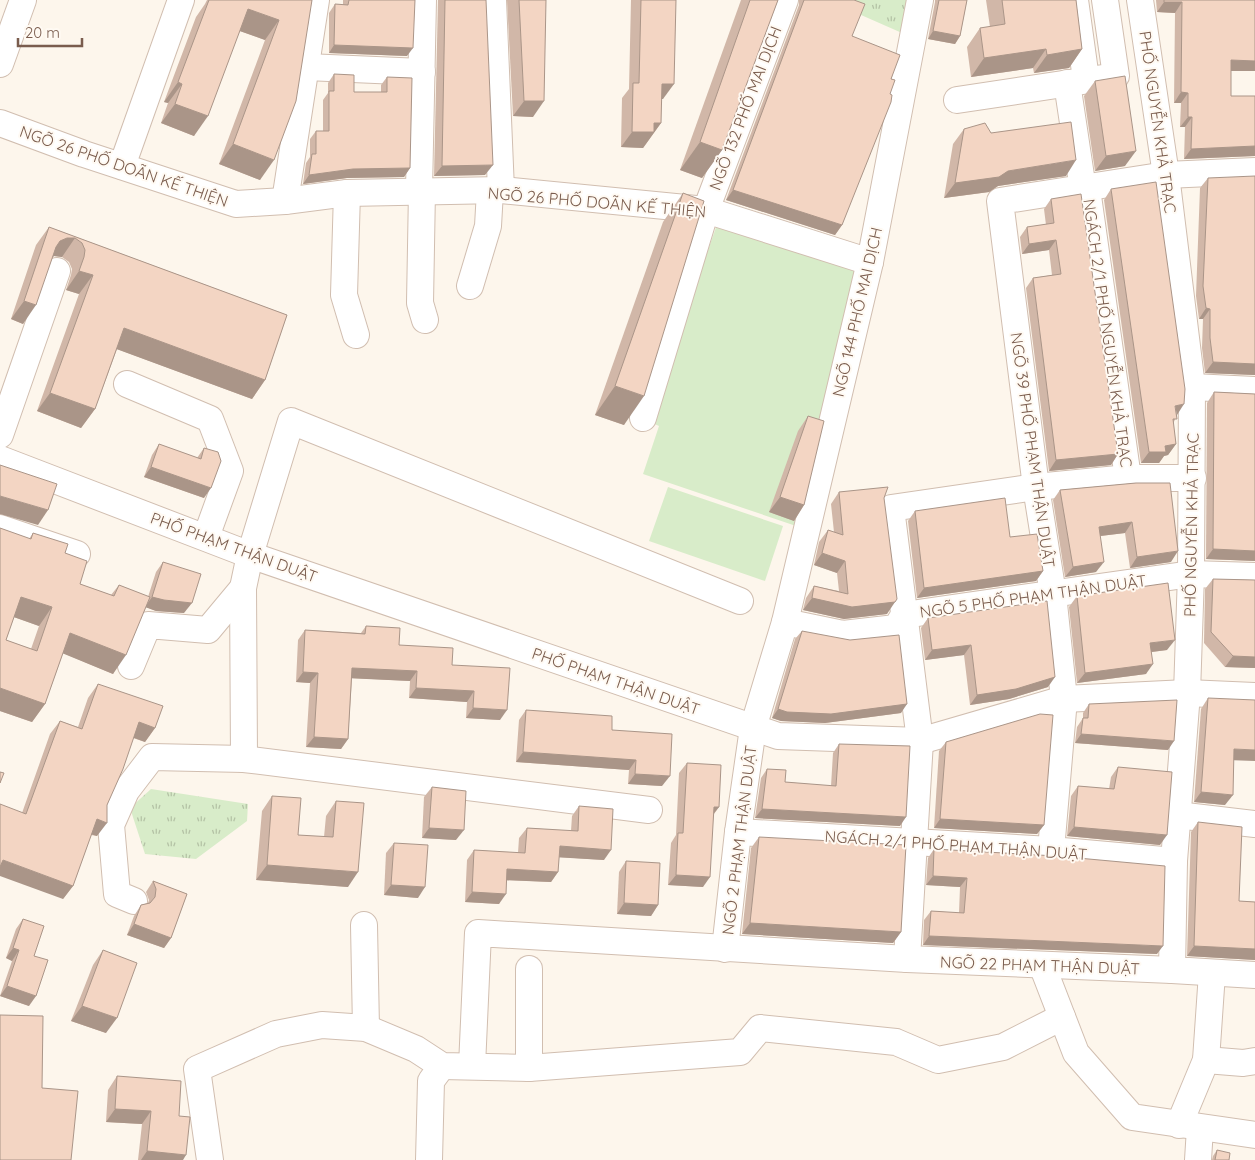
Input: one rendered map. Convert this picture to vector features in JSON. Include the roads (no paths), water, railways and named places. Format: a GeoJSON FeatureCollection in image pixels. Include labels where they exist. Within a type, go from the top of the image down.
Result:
{"type":"FeatureCollection","features":[{"type":"Feature","properties":{"kind":"street"},"geometry":{"type":"LineString","coordinates":[[0,64],[23,0]]}},
{"type":"Feature","properties":{"kind":"street"},"geometry":{"type":"LineString","coordinates":[[122,166],[181,0]]}},
{"type":"Feature","properties":{"kind":"street"},"geometry":{"type":"LineString","coordinates":[[285,201],[316,0]]}},
{"type":"Feature","properties":{"kind":"street"},"geometry":{"type":"LineString","coordinates":[[423,0],[420,303],[425,320]]}},
{"type":"Feature","properties":{"kind":"street"},"geometry":{"type":"LineString","coordinates":[[470,286],[488,226],[495,190],[493,0]]}},
{"type":"Feature","properties":{"kind":"street","name":"NGÕ 132 PHỐ MAI DỊCH"},"geometry":{"type":"LineString","coordinates":[[643,418],[706,210],[785,0]]}},
{"type":"Feature","properties":{"kind":"street","name":"NGÕ 144 PHỐ MAI DỊCH"},"geometry":{"type":"LineString","coordinates":[[785,622],[870,262],[920,0]]}},
{"type":"Feature","properties":{"kind":"street","name":"NGÁCH 2/1 PHỐ NGUYỄN KHẢ TRẠC"},"geometry":{"type":"LineString","coordinates":[[1075,0],[1076,81],[1084,183],[1128,478]]}},
{"type":"Feature","properties":{"kind":"street"},"geometry":{"type":"LineString","coordinates":[[957,100],[1116,76],[1105,0]]}},
{"type":"Feature","properties":{"kind":"street","name":"PHỐ NGUYỄN KHẢ TRẠC"},"geometry":{"type":"LineString","coordinates":[[1140,0],[1166,176],[1192,388],[1193,478],[1187,693],[1174,861],[1172,970]]}},
{"type":"Feature","properties":{"kind":"street"},"geometry":{"type":"LineString","coordinates":[[306,67],[422,72]]}},
{"type":"Feature","properties":{"kind":"street","name":"NGÕ 26 PHỐ DOÃN KẾ THIỆN"},"geometry":{"type":"LineString","coordinates":[[0,123],[236,204],[285,201],[347,193],[420,190],[495,190],[706,210],[870,262]]}},
{"type":"Feature","properties":{"kind":"street"},"geometry":{"type":"LineString","coordinates":[[1084,183],[1255,171]]}},
{"type":"Feature","properties":{"kind":"street","name":"NGÕ 39 PHỐ PHẠM THẬN DUẬT"},"geometry":{"type":"LineString","coordinates":[[1051,850],[1064,699],[1054,594],[1036,487],[1000,201],[1084,183]]}},
{"type":"Feature","properties":{"kind":"street"},"geometry":{"type":"LineString","coordinates":[[347,193],[344,294],[356,335]]}},
{"type":"Feature","properties":{"kind":"street"},"geometry":{"type":"LineString","coordinates":[[0,435],[57,271]]}},
{"type":"Feature","properties":{"kind":"street"},"geometry":{"type":"LineString","coordinates":[[127,384],[210,419],[230,471],[206,537]]}},
{"type":"Feature","properties":{"kind":"street"},"geometry":{"type":"LineString","coordinates":[[1192,388],[1255,390]]}},
{"type":"Feature","properties":{"kind":"street"},"geometry":{"type":"LineString","coordinates":[[244,759],[243,588],[250,555],[291,421],[740,601]]}},
{"type":"Feature","properties":{"kind":"street","name":"PHỐ PHẠM THẬN DUẬT"},"geometry":{"type":"LineString","coordinates":[[0,459],[250,555],[778,736],[920,740],[1064,699],[1187,693],[1255,696]]}},
{"type":"Feature","properties":{"kind":"street"},"geometry":{"type":"LineString","coordinates":[[907,959],[912,842],[920,740],[891,508],[1036,487],[1128,478],[1193,478]]}},
{"type":"Feature","properties":{"kind":"street"},"geometry":{"type":"LineString","coordinates":[[0,528],[77,554]]}},
{"type":"Feature","properties":{"kind":"street","name":"NGÕ 5 PHỐ PHẠM THẬN DUẬT"},"geometry":{"type":"LineString","coordinates":[[785,622],[843,634],[896,628],[904,615],[1191,574],[1255,576]]}},
{"type":"Feature","properties":{"kind":"street"},"geometry":{"type":"LineString","coordinates":[[131,666],[148,625],[208,630],[243,588]]}},
{"type":"Feature","properties":{"kind":"street"},"geometry":{"type":"LineString","coordinates":[[753,728],[785,622]]}},
{"type":"Feature","properties":{"kind":"street","name":"NGÕ 2 PHẠM THẬN DUẬT"},"geometry":{"type":"LineString","coordinates":[[753,728],[738,832],[726,950],[907,959]]}},
{"type":"Feature","properties":{"kind":"street"},"geometry":{"type":"LineString","coordinates":[[134,901],[117,894],[111,825],[126,791],[152,757],[244,759],[649,810]]}},
{"type":"Feature","properties":{"kind":"street"},"geometry":{"type":"LineString","coordinates":[[1178,815],[1255,824]]}},
{"type":"Feature","properties":{"kind":"street","name":"NGÁCH 2/1 PHỐ PHẠM THẬN DUẬT"},"geometry":{"type":"LineString","coordinates":[[738,832],[1051,850],[1174,861]]}},
{"type":"Feature","properties":{"kind":"street"},"geometry":{"type":"LineString","coordinates":[[364,925],[366,1028]]}},
{"type":"Feature","properties":{"kind":"street"},"geometry":{"type":"LineString","coordinates":[[472,1066],[478,932],[726,950]]}},
{"type":"Feature","properties":{"kind":"street","name":"NGÕ 22 PHẠM THẬN DUẬT"},"geometry":{"type":"LineString","coordinates":[[907,959],[1172,970]]}},
{"type":"Feature","properties":{"kind":"street"},"geometry":{"type":"LineString","coordinates":[[1042,966],[1076,1053],[1132,1117],[1255,1135]]}},
{"type":"Feature","properties":{"kind":"street"},"geometry":{"type":"LineString","coordinates":[[529,969],[529,1068]]}},
{"type":"Feature","properties":{"kind":"street"},"geometry":{"type":"LineString","coordinates":[[1172,970],[1255,975]]}},
{"type":"Feature","properties":{"kind":"street"},"geometry":{"type":"LineString","coordinates":[[1198,1160],[1190,1127],[1206,1060],[1212,973]]}},
{"type":"Feature","properties":{"kind":"street"},"geometry":{"type":"LineString","coordinates":[[210,1160],[197,1069],[276,1034],[322,1025],[366,1028],[416,1049],[442,1066],[529,1068],[740,1052],[760,1028],[896,1042],[938,1060],[1003,1047],[1062,1017]]}},
{"type":"Feature","properties":{"kind":"street"},"geometry":{"type":"LineString","coordinates":[[1206,1060],[1243,1063],[1255,1061]]}},
{"type":"Feature","properties":{"kind":"street"},"geometry":{"type":"LineString","coordinates":[[429,1160],[431,1081],[442,1066]]}}]}
